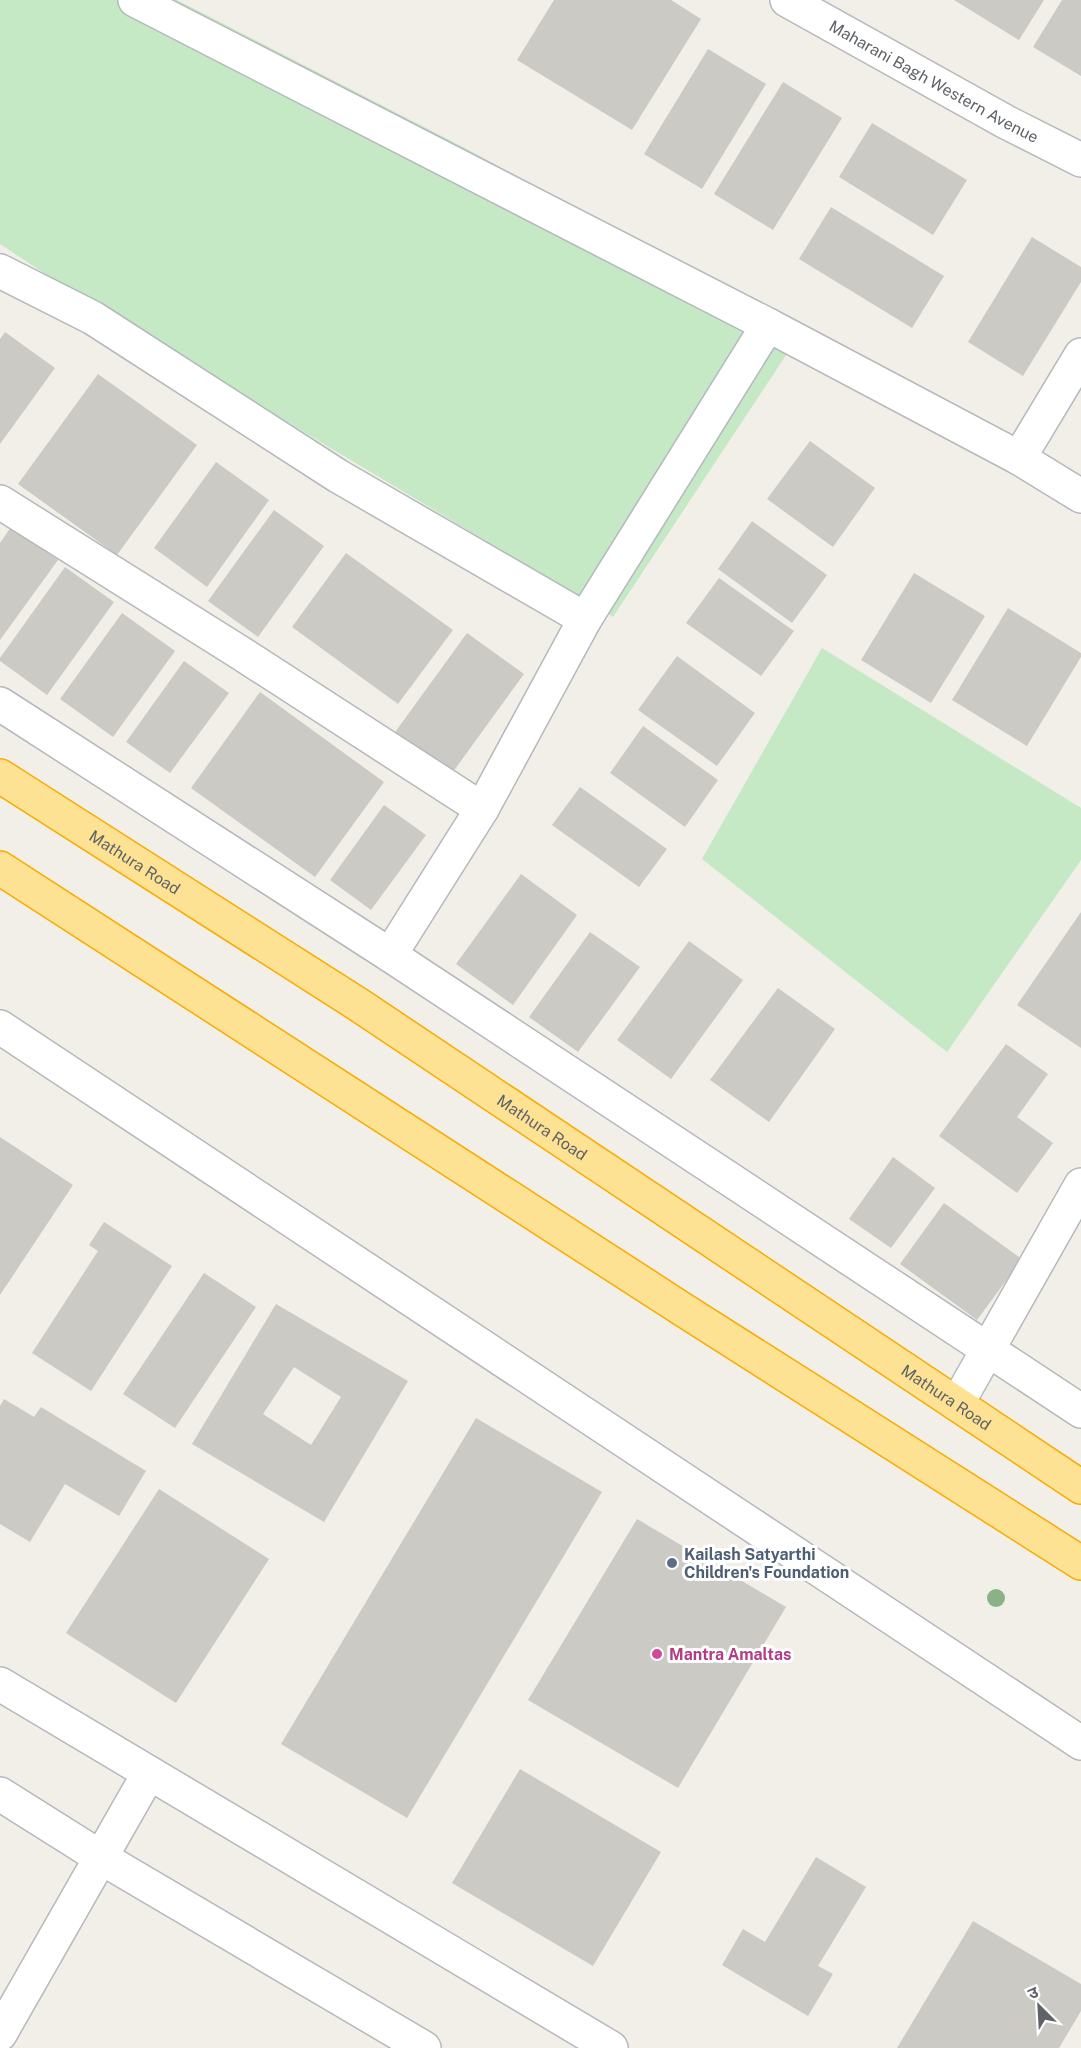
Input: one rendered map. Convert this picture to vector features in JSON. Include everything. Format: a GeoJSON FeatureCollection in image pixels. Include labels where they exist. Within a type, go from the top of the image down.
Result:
{"type":"FeatureCollection","features":[{"type":"Feature","properties":{"kind":"highway","name":"Mathura Road"},"geometry":{"type":"LineString","coordinates":[[0,776],[359,1005],[1081,1486]]}},
{"type":"Feature","properties":{"kind":"highway"},"geometry":{"type":"LineString","coordinates":[[0,868],[1081,1563]]}},
{"type":"Feature","properties":{"kind":"street"},"geometry":{"type":"LineString","coordinates":[[135,0],[768,325],[1019,458],[1081,496]]}},
{"type":"Feature","properties":{"kind":"street","name":"Maharani Bagh Western Avenue"},"geometry":{"type":"LineString","coordinates":[[787,0],[1006,122],[1081,160]]}},
{"type":"Feature","properties":{"kind":"street"},"geometry":{"type":"LineString","coordinates":[[0,271],[93,318],[338,476],[585,620]]}},
{"type":"Feature","properties":{"kind":"street"},"geometry":{"type":"LineString","coordinates":[[390,955],[482,809],[585,620],[768,325]]}},
{"type":"Feature","properties":{"kind":"street"},"geometry":{"type":"LineString","coordinates":[[1019,458],[1081,356]]}},
{"type":"Feature","properties":{"kind":"street"},"geometry":{"type":"LineString","coordinates":[[0,502],[239,652],[482,809]]}},
{"type":"Feature","properties":{"kind":"street"},"geometry":{"type":"LineString","coordinates":[[0,704],[390,955],[1081,1411]]}},
{"type":"Feature","properties":{"kind":"street"},"geometry":{"type":"LineString","coordinates":[[0,1027],[1081,1743]]}},
{"type":"Feature","properties":{"kind":"street"},"geometry":{"type":"LineString","coordinates":[[957,1404],[1081,1185]]}},
{"type":"Feature","properties":{"kind":"street"},"geometry":{"type":"LineString","coordinates":[[0,1684],[611,2048]]}},
{"type":"Feature","properties":{"kind":"street"},"geometry":{"type":"LineString","coordinates":[[0,2034],[149,1773]]}},
{"type":"Feature","properties":{"kind":"street"},"geometry":{"type":"LineString","coordinates":[[0,1794],[100,1857],[424,2048]]}},
{"type":"Feature","properties":{"kind":"green space"},"geometry":{"type":"Polygon","coordinates":[[[0,0],[177,0],[465,148],[802,331],[613,617],[95,307],[0,244],[0,0]]]}},
{"type":"Feature","properties":{"kind":"green space"},"geometry":{"type":"Polygon","coordinates":[[[822,648],[1081,808],[1081,860],[947,1052],[702,859],[822,648]]]}},
{"type":"Feature","properties":{"kind":"building"},"geometry":{"type":"Polygon","coordinates":[[[554,0],[671,0],[701,19],[632,130],[517,60],[554,0]]]}},
{"type":"Feature","properties":{"kind":"building"},"geometry":{"type":"Polygon","coordinates":[[[954,0],[1044,0],[1019,40],[954,0]]]}},
{"type":"Feature","properties":{"kind":"building"},"geometry":{"type":"Polygon","coordinates":[[[1062,0],[1081,0],[1081,76],[1033,47],[1062,0]]]}},
{"type":"Feature","properties":{"kind":"building"},"geometry":{"type":"Polygon","coordinates":[[[708,49],[766,84],[702,189],[644,154],[708,49]]]}},
{"type":"Feature","properties":{"kind":"building"},"geometry":{"type":"Polygon","coordinates":[[[783,82],[842,118],[773,230],[714,194],[783,82]]]}},
{"type":"Feature","properties":{"kind":"building"},"geometry":{"type":"Polygon","coordinates":[[[872,123],[967,180],[933,235],[839,177],[872,123]]]}},
{"type":"Feature","properties":{"kind":"building"},"geometry":{"type":"Polygon","coordinates":[[[831,207],[944,276],[912,328],[799,259],[831,207]]]}},
{"type":"Feature","properties":{"kind":"building"},"geometry":{"type":"Polygon","coordinates":[[[1032,237],[1081,267],[1081,282],[1023,376],[968,342],[1032,237]]]}},
{"type":"Feature","properties":{"kind":"building"},"geometry":{"type":"Polygon","coordinates":[[[5,332],[55,368],[0,444],[0,339],[5,332]]]}},
{"type":"Feature","properties":{"kind":"building"},"geometry":{"type":"Polygon","coordinates":[[[98,374],[197,445],[117,555],[18,484],[98,374]]]}},
{"type":"Feature","properties":{"kind":"building"},"geometry":{"type":"Polygon","coordinates":[[[810,441],[875,488],[833,547],[767,499],[810,441]]]}},
{"type":"Feature","properties":{"kind":"building"},"geometry":{"type":"Polygon","coordinates":[[[216,462],[269,500],[207,587],[154,548],[216,462]]]}},
{"type":"Feature","properties":{"kind":"building"},"geometry":{"type":"Polygon","coordinates":[[[274,510],[324,546],[258,637],[208,601],[274,510]]]}},
{"type":"Feature","properties":{"kind":"building"},"geometry":{"type":"Polygon","coordinates":[[[752,521],[827,575],[792,623],[718,569],[752,521]]]}},
{"type":"Feature","properties":{"kind":"building"},"geometry":{"type":"Polygon","coordinates":[[[11,527],[58,560],[0,640],[0,543],[11,527]]]}},
{"type":"Feature","properties":{"kind":"building"},"geometry":{"type":"Polygon","coordinates":[[[346,553],[453,630],[398,704],[292,627],[346,553]]]}},
{"type":"Feature","properties":{"kind":"building"},"geometry":{"type":"Polygon","coordinates":[[[65,567],[114,602],[47,695],[0,661],[0,658],[65,567]]]}},
{"type":"Feature","properties":{"kind":"building"},"geometry":{"type":"Polygon","coordinates":[[[914,573],[985,616],[931,703],[861,660],[914,573]]]}},
{"type":"Feature","properties":{"kind":"building"},"geometry":{"type":"Polygon","coordinates":[[[719,578],[794,631],[761,676],[686,623],[719,578]]]}},
{"type":"Feature","properties":{"kind":"building"},"geometry":{"type":"Polygon","coordinates":[[[1008,608],[1081,653],[1081,657],[1027,746],[952,700],[1008,608]]]}},
{"type":"Feature","properties":{"kind":"building"},"geometry":{"type":"Polygon","coordinates":[[[122,613],[175,651],[113,737],[60,699],[122,613]]]}},
{"type":"Feature","properties":{"kind":"building"},"geometry":{"type":"Polygon","coordinates":[[[467,633],[524,674],[450,776],[393,735],[467,633]]]}},
{"type":"Feature","properties":{"kind":"building"},"geometry":{"type":"Polygon","coordinates":[[[677,656],[755,713],[717,766],[638,710],[677,656]]]}},
{"type":"Feature","properties":{"kind":"building"},"geometry":{"type":"Polygon","coordinates":[[[184,661],[229,693],[170,773],[126,742],[184,661]]]}},
{"type":"Feature","properties":{"kind":"building"},"geometry":{"type":"Polygon","coordinates":[[[260,692],[384,782],[315,877],[191,788],[260,692]]]}},
{"type":"Feature","properties":{"kind":"building"},"geometry":{"type":"Polygon","coordinates":[[[643,726],[718,780],[685,827],[610,773],[643,726]]]}},
{"type":"Feature","properties":{"kind":"building"},"geometry":{"type":"Polygon","coordinates":[[[580,787],[667,849],[639,887],[552,825],[580,787]]]}},
{"type":"Feature","properties":{"kind":"building"},"geometry":{"type":"Polygon","coordinates":[[[384,805],[426,835],[371,910],[330,880],[384,805]]]}},
{"type":"Feature","properties":{"kind":"building"},"geometry":{"type":"Polygon","coordinates":[[[521,874],[577,915],[513,1005],[456,964],[521,874]]]}},
{"type":"Feature","properties":{"kind":"building"},"geometry":{"type":"Polygon","coordinates":[[[1081,912],[1081,1048],[1017,1005],[1081,912]]]}},
{"type":"Feature","properties":{"kind":"building"},"geometry":{"type":"Polygon","coordinates":[[[590,932],[640,967],[578,1052],[529,1017],[590,932]]]}},
{"type":"Feature","properties":{"kind":"building"},"geometry":{"type":"Polygon","coordinates":[[[689,941],[743,980],[671,1079],[617,1040],[689,941]]]}},
{"type":"Feature","properties":{"kind":"building"},"geometry":{"type":"Polygon","coordinates":[[[778,988],[835,1029],[769,1122],[710,1080],[778,988]]]}},
{"type":"Feature","properties":{"kind":"building"},"geometry":{"type":"Polygon","coordinates":[[[1006,1044],[1048,1074],[1017,1117],[1053,1143],[1017,1193],[939,1136],[1006,1044]]]}},
{"type":"Feature","properties":{"kind":"building"},"geometry":{"type":"Polygon","coordinates":[[[0,1137],[73,1185],[0,1295],[0,1137]]]}},
{"type":"Feature","properties":{"kind":"building"},"geometry":{"type":"Polygon","coordinates":[[[893,1157],[935,1188],[891,1248],[849,1219],[893,1157]]]}},
{"type":"Feature","properties":{"kind":"building"},"geometry":{"type":"Polygon","coordinates":[[[944,1203],[1022,1259],[977,1320],[900,1264],[944,1203]]]}},
{"type":"Feature","properties":{"kind":"building"},"geometry":{"type":"Polygon","coordinates":[[[104,1222],[172,1266],[91,1391],[32,1353],[98,1251],[89,1245],[104,1222]]]}},
{"type":"Feature","properties":{"kind":"building"},"geometry":{"type":"Polygon","coordinates":[[[204,1273],[256,1307],[175,1428],[123,1394],[204,1273]]]}},
{"type":"Feature","properties":{"kind":"building"},"geometry":{"type":"Polygon","coordinates":[[[276,1304],[408,1381],[324,1522],[192,1444],[276,1304]],[[294,1367],[263,1414],[311,1445],[341,1397],[294,1367]]]}},
{"type":"Feature","properties":{"kind":"building"},"geometry":{"type":"Polygon","coordinates":[[[4,1399],[34,1417],[41,1407],[146,1471],[119,1516],[65,1484],[30,1542],[0,1524],[0,1406],[4,1399]]]}},
{"type":"Feature","properties":{"kind":"building"},"geometry":{"type":"Polygon","coordinates":[[[476,1418],[602,1492],[407,1818],[281,1744],[476,1418]]]}},
{"type":"Feature","properties":{"kind":"building"},"geometry":{"type":"Polygon","coordinates":[[[159,1489],[269,1559],[176,1703],[66,1633],[159,1489]]]}},
{"type":"Feature","properties":{"kind":"building","name":"Mantra Amaltas"},"geometry":{"type":"Polygon","coordinates":[[[637,1519],[786,1607],[678,1788],[528,1700],[637,1519]]]}},
{"type":"Feature","properties":{"kind":"building"},"geometry":{"type":"Polygon","coordinates":[[[520,1769],[661,1852],[593,1966],[452,1883],[520,1769]]]}},
{"type":"Feature","properties":{"kind":"building"},"geometry":{"type":"Polygon","coordinates":[[[816,1857],[866,1887],[818,1966],[833,1974],[808,2016],[722,1965],[743,1929],[765,1942],[816,1857]]]}},
{"type":"Feature","properties":{"kind":"building"},"geometry":{"type":"Polygon","coordinates":[[[973,1921],[1081,1984],[1081,2011],[1059,2048],[897,2048],[973,1921]]]}},
{"type":"Feature","properties":{"kind":"place","name":"Kailash Satyarthi Children's Foundation"},"geometry":{"type":"Point","coordinates":[672,1563]}},
{"type":"Feature","properties":{"kind":"place","name":"Mantra Amaltas"},"geometry":{"type":"Point","coordinates":[657,1654]}}]}
